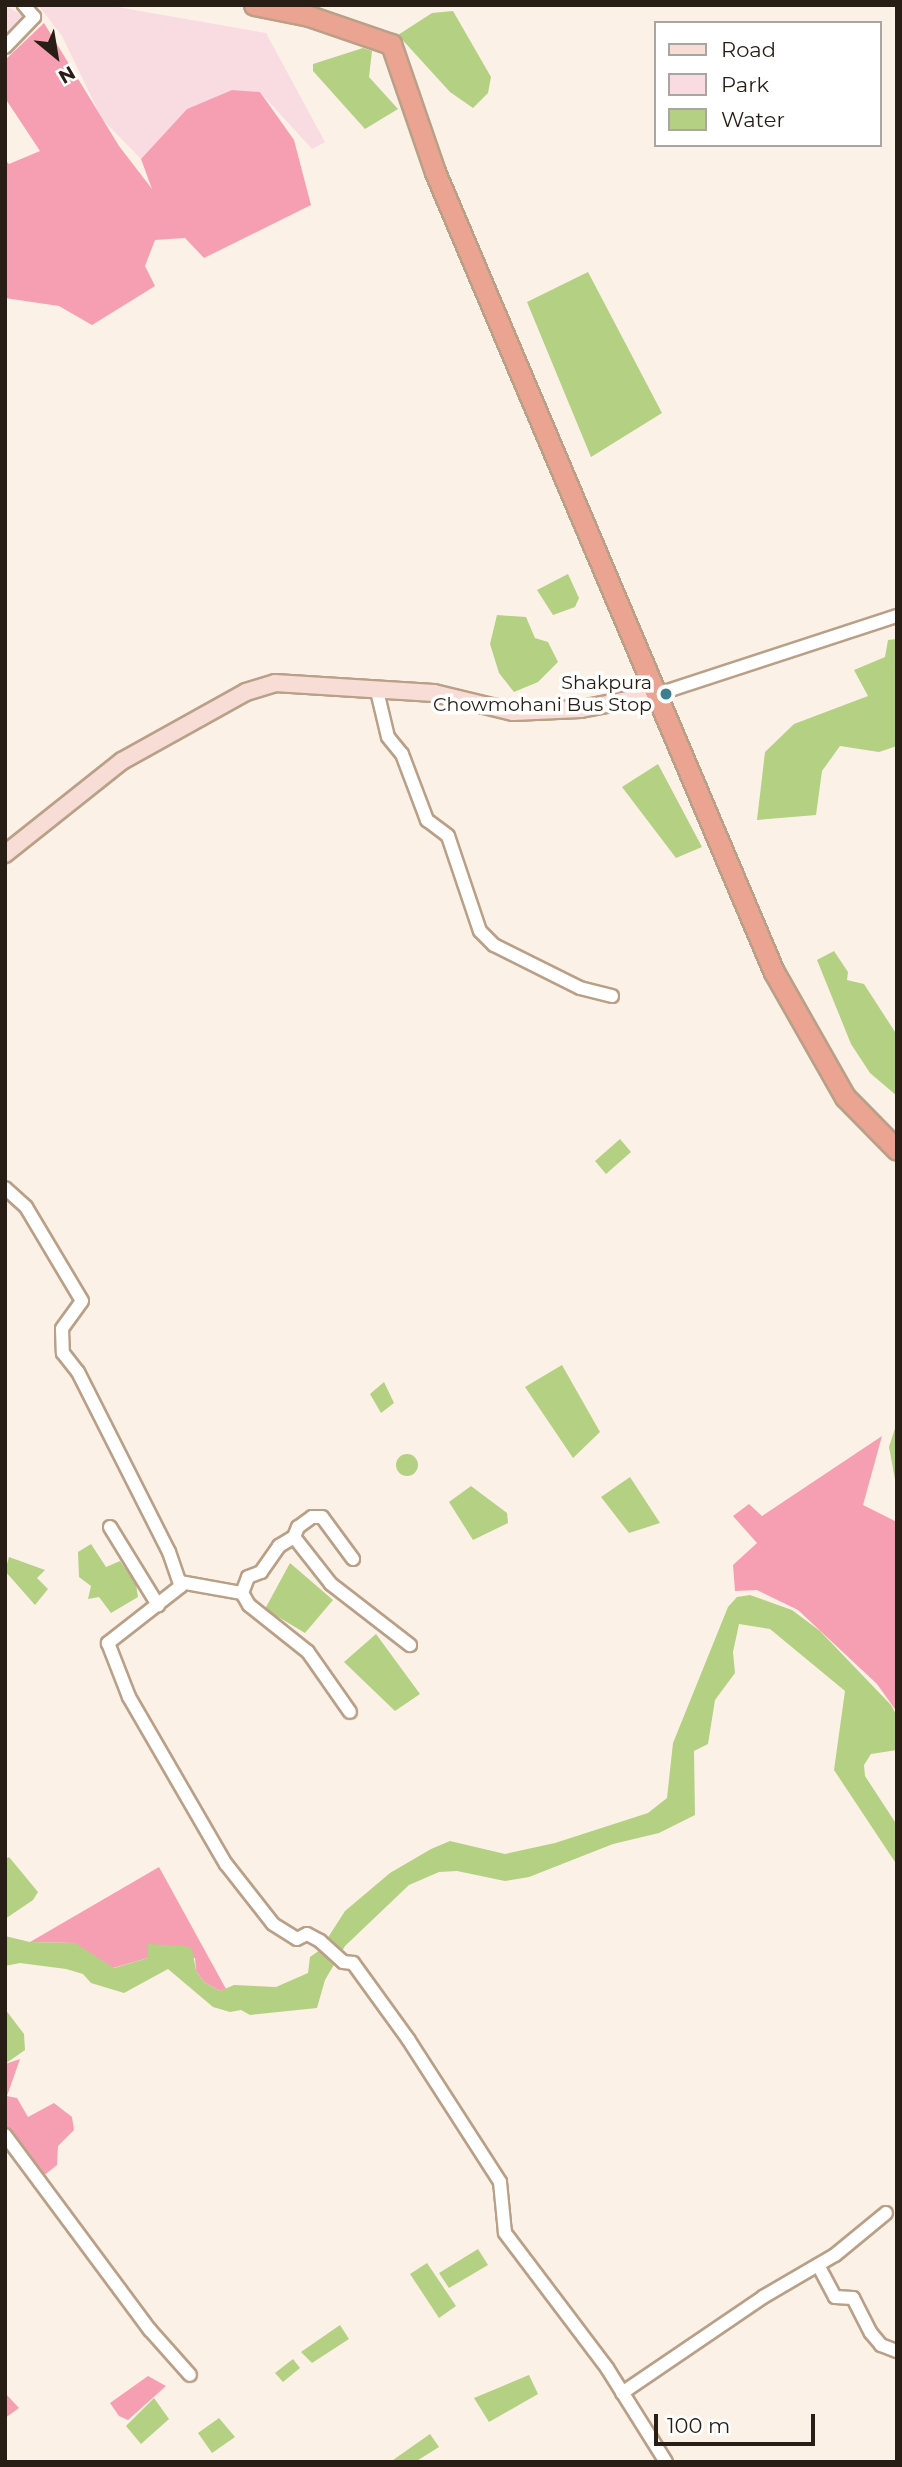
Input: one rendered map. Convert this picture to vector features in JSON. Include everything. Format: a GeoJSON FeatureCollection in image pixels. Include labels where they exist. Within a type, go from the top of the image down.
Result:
{"type":"FeatureCollection","features":[{"type":"Feature","properties":{"kind":"highway"},"geometry":{"type":"LineString","coordinates":[[254,5],[309,16],[391,44],[435,172],[658,694],[676,747],[774,972],[845,1097],[897,1150]]}},
{"type":"Feature","properties":{"kind":"main road"},"geometry":{"type":"LineString","coordinates":[[5,854],[122,761],[246,692],[289,683],[434,693],[513,712],[581,709],[658,694]]}},
{"type":"Feature","properties":{"kind":"street"},"geometry":{"type":"LineString","coordinates":[[5,47],[34,17],[24,5]]}},
{"type":"Feature","properties":{"kind":"street"},"geometry":{"type":"LineString","coordinates":[[658,694],[897,616]]}},
{"type":"Feature","properties":{"kind":"street"},"geometry":{"type":"LineString","coordinates":[[377,691],[388,737],[402,754],[427,820],[448,836],[481,931],[494,945],[580,988],[611,996]]}},
{"type":"Feature","properties":{"kind":"street"},"geometry":{"type":"LineString","coordinates":[[5,1188],[26,1207],[82,1301],[62,1329],[63,1353],[78,1372],[169,1552],[180,1582]]}},
{"type":"Feature","properties":{"kind":"street"},"geometry":{"type":"LineString","coordinates":[[242,1593],[248,1577],[261,1572],[279,1546],[294,1537],[298,1527],[312,1517],[322,1517],[353,1559]]}},
{"type":"Feature","properties":{"kind":"street"},"geometry":{"type":"LineString","coordinates":[[110,1527],[158,1605]]}},
{"type":"Feature","properties":{"kind":"street"},"geometry":{"type":"LineString","coordinates":[[294,1537],[331,1584],[410,1645]]}},
{"type":"Feature","properties":{"kind":"street"},"geometry":{"type":"LineString","coordinates":[[180,1582],[242,1593],[249,1605],[308,1652],[350,1712]]}},
{"type":"Feature","properties":{"kind":"street"},"geometry":{"type":"LineString","coordinates":[[180,1582],[158,1605],[108,1643],[129,1696],[226,1864],[273,1924],[297,1939],[307,1934],[320,1941],[343,1962],[353,1963],[408,2039],[500,2182],[505,2233],[622,2393],[666,2462]]}},
{"type":"Feature","properties":{"kind":"street"},"geometry":{"type":"LineString","coordinates":[[5,2135],[150,2330],[190,2375]]}},
{"type":"Feature","properties":{"kind":"street"},"geometry":{"type":"LineString","coordinates":[[622,2393],[818,2265],[886,2213]]}},
{"type":"Feature","properties":{"kind":"street"},"geometry":{"type":"LineString","coordinates":[[818,2265],[835,2297],[853,2298],[876,2339],[897,2351]]}},
{"type":"Feature","properties":{"kind":"green space"},"geometry":{"type":"Polygon","coordinates":[[[5,5],[23,16],[5,34],[5,5]]]}},
{"type":"Feature","properties":{"kind":"green space"},"geometry":{"type":"Polygon","coordinates":[[[38,5],[106,5],[266,33],[325,142],[312,149],[260,92],[232,90],[187,109],[141,159],[102,119],[62,36],[38,5]]]}},
{"type":"Feature","properties":{"kind":"shaded area"},"geometry":{"type":"Polygon","coordinates":[[[44,23],[119,146],[152,189],[141,159],[187,109],[232,90],[260,92],[294,140],[311,205],[204,258],[185,238],[155,240],[145,266],[155,286],[92,325],[59,306],[5,298],[5,160],[9,164],[40,151],[5,98],[5,60],[44,23]]]}},
{"type":"Feature","properties":{"kind":"shaded area"},"geometry":{"type":"Polygon","coordinates":[[[882,1436],[863,1505],[897,1522],[897,1712],[877,1684],[798,1610],[757,1590],[735,1591],[733,1565],[757,1543],[733,1516],[749,1504],[762,1516],[882,1436]]]}},
{"type":"Feature","properties":{"kind":"shaded area"},"geometry":{"type":"Polygon","coordinates":[[[159,1867],[226,1989],[220,1991],[204,1982],[196,1971],[195,1958],[148,1958],[113,1968],[74,1943],[30,1942],[159,1867]]]}},
{"type":"Feature","properties":{"kind":"shaded area"},"geometry":{"type":"Polygon","coordinates":[[[20,2059],[7,2096],[17,2098],[28,2117],[54,2103],[72,2117],[74,2130],[58,2146],[57,2165],[32,2185],[5,2148],[5,2064],[20,2059]]]}},
{"type":"Feature","properties":{"kind":"shaded area"},"geometry":{"type":"Polygon","coordinates":[[[148,2376],[166,2386],[128,2420],[119,2416],[110,2403],[148,2376]]]}},
{"type":"Feature","properties":{"kind":"shaded area"},"geometry":{"type":"Polygon","coordinates":[[[5,2393],[19,2408],[5,2418],[5,2393]]]}},
{"type":"Feature","properties":{"kind":"water"},"geometry":{"type":"Polygon","coordinates":[[[453,11],[491,77],[488,93],[473,108],[450,92],[398,35],[432,13],[453,11]]]}},
{"type":"Feature","properties":{"kind":"water"},"geometry":{"type":"Polygon","coordinates":[[[363,48],[372,51],[369,77],[398,109],[365,129],[313,71],[313,64],[363,48]]]}},
{"type":"Feature","properties":{"kind":"water"},"geometry":{"type":"Polygon","coordinates":[[[588,272],[662,413],[591,457],[527,302],[588,272]]]}},
{"type":"Feature","properties":{"kind":"water"},"geometry":{"type":"Polygon","coordinates":[[[568,574],[579,598],[575,607],[553,615],[537,590],[568,574]]]}},
{"type":"Feature","properties":{"kind":"water"},"geometry":{"type":"Polygon","coordinates":[[[497,615],[526,617],[535,638],[548,642],[558,662],[538,682],[514,692],[499,673],[490,644],[497,615]]]}},
{"type":"Feature","properties":{"kind":"water"},"geometry":{"type":"Polygon","coordinates":[[[897,639],[897,746],[879,752],[840,746],[822,771],[816,815],[757,820],[765,752],[794,724],[868,696],[854,670],[885,657],[888,640],[897,639]]]}},
{"type":"Feature","properties":{"kind":"water"},"geometry":{"type":"Polygon","coordinates":[[[658,764],[702,847],[676,858],[622,787],[658,764]]]}},
{"type":"Feature","properties":{"kind":"water"},"geometry":{"type":"Polygon","coordinates":[[[834,951],[848,972],[847,980],[864,984],[897,1035],[897,1096],[870,1073],[851,1044],[817,960],[834,951]]]}},
{"type":"Feature","properties":{"kind":"water"},"geometry":{"type":"Polygon","coordinates":[[[620,1139],[631,1152],[606,1174],[595,1161],[620,1139]]]}},
{"type":"Feature","properties":{"kind":"water"},"geometry":{"type":"Polygon","coordinates":[[[562,1365],[600,1432],[573,1458],[525,1387],[562,1365]]]}},
{"type":"Feature","properties":{"kind":"water"},"geometry":{"type":"Polygon","coordinates":[[[384,1382],[394,1403],[381,1413],[370,1394],[384,1382]]]}},
{"type":"Feature","properties":{"kind":"water"},"geometry":{"type":"Polygon","coordinates":[[[897,1422],[897,1490],[889,1447],[897,1422]]]}},
{"type":"Feature","properties":{"kind":"water"},"geometry":{"type":"Polygon","coordinates":[[[407,1454],[415,1457],[418,1465],[415,1473],[407,1476],[399,1473],[396,1465],[399,1457],[407,1454]]]}},
{"type":"Feature","properties":{"kind":"water"},"geometry":{"type":"Polygon","coordinates":[[[630,1477],[660,1523],[629,1533],[601,1497],[630,1477]]]}},
{"type":"Feature","properties":{"kind":"water"},"geometry":{"type":"Polygon","coordinates":[[[471,1486],[507,1513],[508,1523],[473,1540],[449,1502],[471,1486]]]}},
{"type":"Feature","properties":{"kind":"water"},"geometry":{"type":"Polygon","coordinates":[[[91,1544],[106,1567],[120,1561],[136,1584],[138,1597],[111,1613],[99,1597],[88,1599],[91,1586],[79,1577],[78,1552],[91,1544]]]}},
{"type":"Feature","properties":{"kind":"water"},"geometry":{"type":"Polygon","coordinates":[[[9,1557],[45,1570],[37,1578],[48,1589],[35,1605],[5,1571],[9,1557]]]}},
{"type":"Feature","properties":{"kind":"water"},"geometry":{"type":"Polygon","coordinates":[[[290,1563],[333,1600],[305,1633],[265,1609],[290,1563]]]}},
{"type":"Feature","properties":{"kind":"water"},"geometry":{"type":"Polygon","coordinates":[[[750,1595],[792,1610],[820,1631],[891,1705],[897,1716],[897,1750],[871,1754],[864,1765],[865,1776],[897,1825],[897,1865],[834,1770],[845,1691],[770,1629],[739,1624],[733,1652],[735,1673],[715,1700],[708,1744],[694,1751],[695,1815],[659,1833],[613,1844],[529,1877],[505,1881],[457,1871],[439,1872],[409,1885],[345,1946],[325,1980],[317,2008],[250,2015],[241,2010],[230,2012],[213,2007],[168,1969],[124,1993],[91,1983],[83,1974],[66,1969],[20,1963],[5,1966],[5,1936],[30,1942],[75,1943],[114,1968],[148,1958],[148,1944],[184,1946],[192,1948],[196,1971],[204,1982],[220,1991],[234,1985],[276,1987],[308,1973],[310,1957],[320,1950],[345,1911],[390,1873],[431,1849],[450,1841],[505,1854],[555,1843],[648,1813],[667,1798],[673,1743],[728,1607],[737,1597],[750,1595]]]}},
{"type":"Feature","properties":{"kind":"water"},"geometry":{"type":"Polygon","coordinates":[[[376,1634],[420,1694],[395,1711],[344,1662],[376,1634]]]}},
{"type":"Feature","properties":{"kind":"water"},"geometry":{"type":"Polygon","coordinates":[[[9,1857],[38,1892],[33,1900],[5,1919],[5,1859],[9,1857]]]}},
{"type":"Feature","properties":{"kind":"water"},"geometry":{"type":"Polygon","coordinates":[[[5,2009],[24,2034],[25,2050],[5,2064],[5,2009]]]}},
{"type":"Feature","properties":{"kind":"water"},"geometry":{"type":"Polygon","coordinates":[[[478,2249],[488,2265],[449,2288],[439,2273],[478,2249]]]}},
{"type":"Feature","properties":{"kind":"water"},"geometry":{"type":"Polygon","coordinates":[[[427,2263],[456,2306],[439,2318],[410,2274],[427,2263]]]}},
{"type":"Feature","properties":{"kind":"water"},"geometry":{"type":"Polygon","coordinates":[[[340,2325],[349,2339],[312,2363],[301,2352],[340,2325]]]}},
{"type":"Feature","properties":{"kind":"water"},"geometry":{"type":"Polygon","coordinates":[[[293,2359],[300,2368],[283,2382],[275,2373],[293,2359]]]}},
{"type":"Feature","properties":{"kind":"water"},"geometry":{"type":"Polygon","coordinates":[[[529,2375],[538,2394],[489,2422],[474,2398],[529,2375]]]}},
{"type":"Feature","properties":{"kind":"water"},"geometry":{"type":"Polygon","coordinates":[[[154,2398],[169,2419],[141,2444],[126,2426],[154,2398]]]}},
{"type":"Feature","properties":{"kind":"water"},"geometry":{"type":"Polygon","coordinates":[[[219,2418],[235,2437],[212,2453],[198,2433],[219,2418]]]}},
{"type":"Feature","properties":{"kind":"water"},"geometry":{"type":"Polygon","coordinates":[[[430,2434],[439,2447],[415,2462],[393,2460],[430,2434]]]}},
{"type":"Feature","properties":{"kind":"place","name":"Shakpura Chowmohani Bus Stop"},"geometry":{"type":"Point","coordinates":[666,694]}}]}
